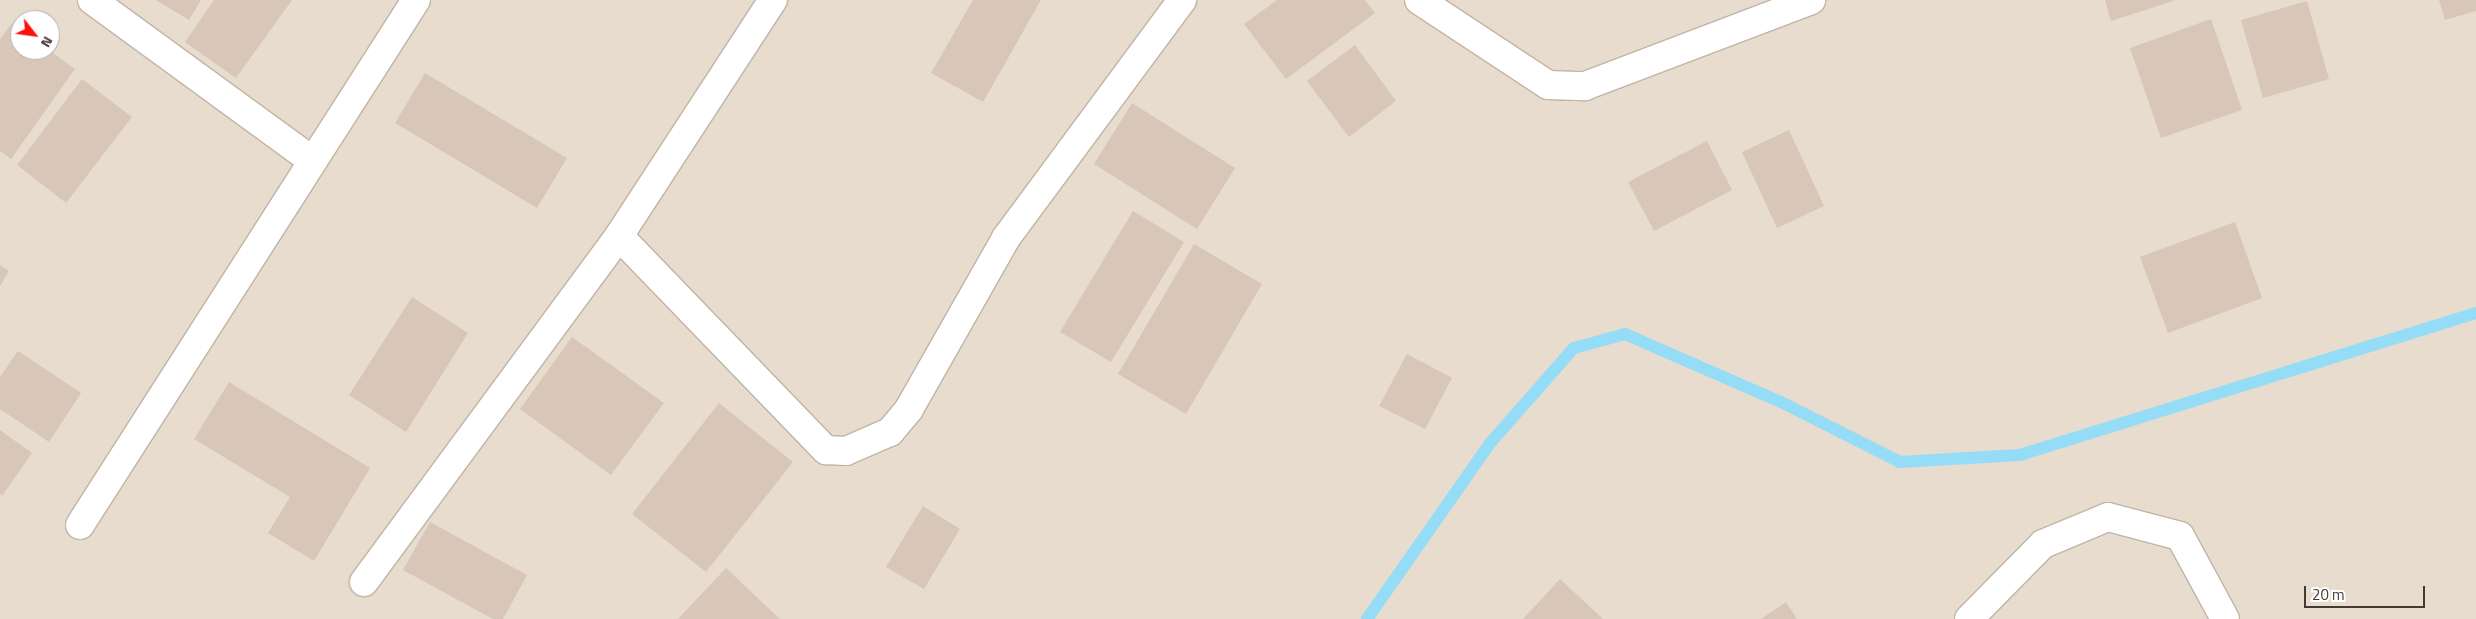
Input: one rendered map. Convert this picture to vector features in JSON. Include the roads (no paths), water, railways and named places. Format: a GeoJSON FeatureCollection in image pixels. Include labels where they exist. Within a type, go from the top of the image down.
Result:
{"type":"FeatureCollection","features":[{"type":"Feature","properties":{"kind":"street"},"geometry":{"type":"LineString","coordinates":[[92,0],[313,161]]}},
{"type":"Feature","properties":{"kind":"street"},"geometry":{"type":"LineString","coordinates":[[80,525],[416,0]]}},
{"type":"Feature","properties":{"kind":"street"},"geometry":{"type":"LineString","coordinates":[[364,582],[619,236],[773,0]]}},
{"type":"Feature","properties":{"kind":"street"},"geometry":{"type":"LineString","coordinates":[[619,236],[826,450],[846,451],[890,432],[909,409],[1006,238],[1182,0]]}},
{"type":"Feature","properties":{"kind":"street"},"geometry":{"type":"LineString","coordinates":[[1419,0],[1548,85],[1585,86],[1811,0]]}},
{"type":"Feature","properties":{"kind":"street"},"geometry":{"type":"LineString","coordinates":[[1968,619],[2043,544],[2108,517],[2180,536],[2225,619]]}},
{"type":"Feature","properties":{"kind":"waterway"},"geometry":{"type":"LineString","coordinates":[[1367,619],[1491,442],[1574,348],[1625,334],[1781,402],[1900,462],[2020,455],[2476,313]]}}]}
